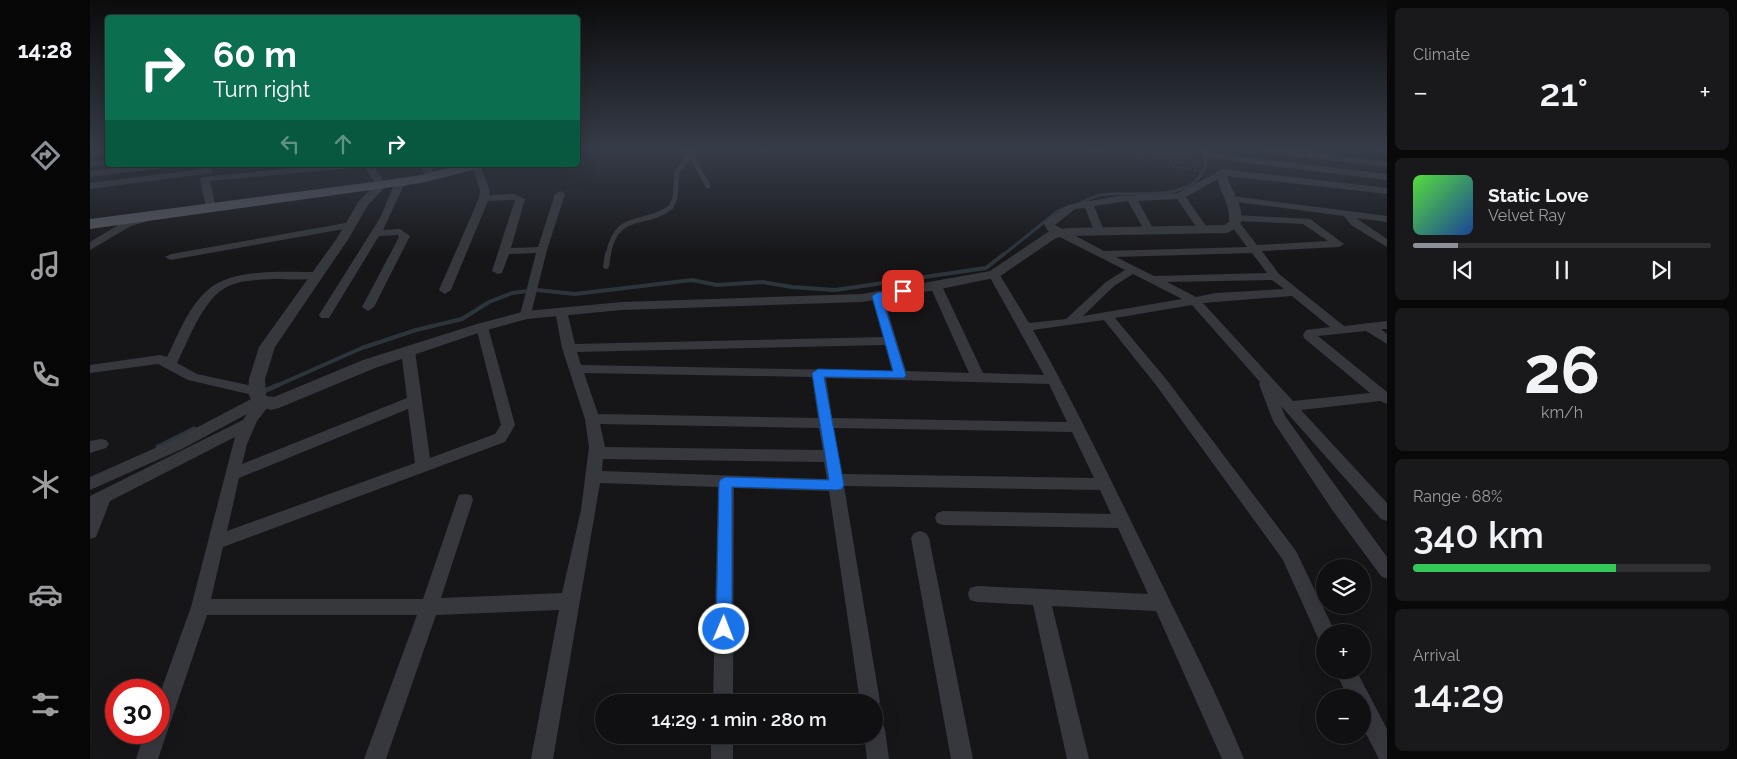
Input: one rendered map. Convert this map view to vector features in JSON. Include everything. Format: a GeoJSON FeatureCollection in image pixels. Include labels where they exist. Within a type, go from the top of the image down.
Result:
{"type":"FeatureCollection","features":[{"type":"Feature","properties":{"kind":"main road"},"geometry":{"type":"LineString","coordinates":[[90,224],[378,185]]}},
{"type":"Feature","properties":{"kind":"street"},"geometry":{"type":"LineString","coordinates":[[210,185],[211,208]]}},
{"type":"Feature","properties":{"kind":"street"},"geometry":{"type":"LineString","coordinates":[[170,693],[200,607],[239,444],[259,397],[257,379],[267,347],[351,225],[363,203],[381,185]]}},
{"type":"Feature","properties":{"kind":"street"},"geometry":{"type":"LineString","coordinates":[[325,315],[376,233],[399,185]]}},
{"type":"Feature","properties":{"kind":"street"},"geometry":{"type":"LineString","coordinates":[[445,290],[484,198],[482,185]]}},
{"type":"Feature","properties":{"kind":"street"},"geometry":{"type":"LineString","coordinates":[[1198,185],[1180,196],[1131,198],[1072,207],[1049,224],[1052,229],[1195,301],[1387,514]]}},
{"type":"Feature","properties":{"kind":"street"},"geometry":{"type":"LineString","coordinates":[[1226,185],[1232,199],[1235,221],[1275,276],[1341,330]]}},
{"type":"Feature","properties":{"kind":"street"},"geometry":{"type":"LineString","coordinates":[[1348,185],[1387,191]]}},
{"type":"Feature","properties":{"kind":"street"},"geometry":{"type":"LineString","coordinates":[[526,316],[542,250],[560,194]]}},
{"type":"Feature","properties":{"kind":"street"},"geometry":{"type":"LineString","coordinates":[[1180,196],[1203,229]]}},
{"type":"Feature","properties":{"kind":"street"},"geometry":{"type":"LineString","coordinates":[[484,198],[520,198],[506,251],[498,271]]}},
{"type":"Feature","properties":{"kind":"street"},"geometry":{"type":"LineString","coordinates":[[1131,198],[1149,230]]}},
{"type":"Feature","properties":{"kind":"street"},"geometry":{"type":"LineString","coordinates":[[1232,199],[1387,219]]}},
{"type":"Feature","properties":{"kind":"street"},"geometry":{"type":"LineString","coordinates":[[1088,204],[1099,231]]}},
{"type":"Feature","properties":{"kind":"street"},"geometry":{"type":"LineString","coordinates":[[1347,214],[1355,223],[1387,244]]}},
{"type":"Feature","properties":{"kind":"street"},"geometry":{"type":"LineString","coordinates":[[90,247],[127,224],[155,215]]}},
{"type":"Feature","properties":{"kind":"street"},"geometry":{"type":"LineString","coordinates":[[90,369],[160,359],[193,377],[279,402],[369,364],[482,326],[526,316],[622,306],[877,296],[994,274],[1052,235],[1060,233],[1227,229],[1235,221],[1306,221],[1339,244],[1102,254]]}},
{"type":"Feature","properties":{"kind":"street"},"geometry":{"type":"LineString","coordinates":[[171,257],[351,225]]}},
{"type":"Feature","properties":{"kind":"street"},"geometry":{"type":"LineString","coordinates":[[368,307],[405,236],[400,232],[376,233]]}},
{"type":"Feature","properties":{"kind":"street"},"geometry":{"type":"LineString","coordinates":[[506,251],[542,250]]}},
{"type":"Feature","properties":{"kind":"street"},"geometry":{"type":"LineString","coordinates":[[1070,322],[1110,284],[1134,269]]}},
{"type":"Feature","properties":{"kind":"street"},"geometry":{"type":"LineString","coordinates":[[994,274],[1026,327],[1078,427],[1162,603],[1233,759]]}},
{"type":"Feature","properties":{"kind":"street"},"geometry":{"type":"LineString","coordinates":[[170,363],[207,297],[219,286],[236,280],[317,275]]}},
{"type":"Feature","properties":{"kind":"street"},"geometry":{"type":"LineString","coordinates":[[1154,279],[1275,276]]}},
{"type":"Feature","properties":{"kind":"street"},"geometry":{"type":"LineString","coordinates":[[936,286],[978,377]]}},
{"type":"Feature","properties":{"kind":"street"},"geometry":{"type":"LineString","coordinates":[[1026,327],[1070,322],[1232,296],[1294,292]]}},
{"type":"Feature","properties":{"kind":"street"},"geometry":{"type":"LineString","coordinates":[[877,296],[900,375]]}},
{"type":"Feature","properties":{"kind":"street"},"geometry":{"type":"LineString","coordinates":[[542,759],[570,600],[589,510],[596,453],[592,419],[569,348],[561,311]]}},
{"type":"Feature","properties":{"kind":"street"},"geometry":{"type":"LineString","coordinates":[[1107,316],[1161,382],[1290,556],[1322,624]]}},
{"type":"Feature","properties":{"kind":"street"},"geometry":{"type":"LineString","coordinates":[[1385,398],[1309,335],[1311,333],[1387,325]]}},
{"type":"Feature","properties":{"kind":"street"},"geometry":{"type":"LineString","coordinates":[[216,542],[423,465],[495,442],[506,432],[508,425],[482,326]]}},
{"type":"Feature","properties":{"kind":"street"},"geometry":{"type":"LineString","coordinates":[[1369,327],[1387,340]]}},
{"type":"Feature","properties":{"kind":"street"},"geometry":{"type":"LineString","coordinates":[[569,348],[890,341]]}},
{"type":"Feature","properties":{"kind":"street"},"geometry":{"type":"LineString","coordinates":[[408,352],[423,465]]}},
{"type":"Feature","properties":{"kind":"street"},"geometry":{"type":"LineString","coordinates":[[576,369],[818,373],[1053,380]]}},
{"type":"Feature","properties":{"kind":"street"},"geometry":{"type":"LineString","coordinates":[[818,373],[869,694]]}},
{"type":"Feature","properties":{"kind":"street"},"geometry":{"type":"LineString","coordinates":[[1263,376],[1278,417],[1339,506],[1387,571]]}},
{"type":"Feature","properties":{"kind":"street"},"geometry":{"type":"LineString","coordinates":[[90,484],[168,450],[235,416],[259,397]]}},
{"type":"Feature","properties":{"kind":"street"},"geometry":{"type":"LineString","coordinates":[[1290,406],[1385,398]]}},
{"type":"Feature","properties":{"kind":"street"},"geometry":{"type":"LineString","coordinates":[[232,474],[414,401]]}},
{"type":"Feature","properties":{"kind":"street"},"geometry":{"type":"LineString","coordinates":[[592,419],[1078,427]]}},
{"type":"Feature","properties":{"kind":"street"},"geometry":{"type":"LineString","coordinates":[[90,532],[96,501],[248,424]]}},
{"type":"Feature","properties":{"kind":"street"},"geometry":{"type":"LineString","coordinates":[[596,453],[832,456]]}},
{"type":"Feature","properties":{"kind":"street"},"geometry":{"type":"LineString","coordinates":[[593,477],[726,482],[1105,484]]}},
{"type":"Feature","properties":{"kind":"street"},"geometry":{"type":"LineString","coordinates":[[723,694],[726,482]]}},
{"type":"Feature","properties":{"kind":"street"},"geometry":{"type":"LineString","coordinates":[[375,759],[465,500]]}},
{"type":"Feature","properties":{"kind":"street"},"geometry":{"type":"LineString","coordinates":[[943,518],[1124,522]]}},
{"type":"Feature","properties":{"kind":"street"},"geometry":{"type":"LineString","coordinates":[[920,538],[962,759]]}},
{"type":"Feature","properties":{"kind":"street"},"geometry":{"type":"LineString","coordinates":[[977,594],[1162,603]]}},
{"type":"Feature","properties":{"kind":"street"},"geometry":{"type":"LineString","coordinates":[[1041,598],[1078,759]]}},
{"type":"Feature","properties":{"kind":"street"},"geometry":{"type":"LineString","coordinates":[[200,607],[429,607],[570,600]]}},
{"type":"Feature","properties":{"kind":"street"},"geometry":{"type":"LineString","coordinates":[[1371,721],[1387,751]]}},
{"type":"Feature","properties":{"kind":"street"},"geometry":{"type":"LineString","coordinates":[[147,759],[152,744]]}},
{"type":"Feature","properties":{"kind":"street"},"geometry":{"type":"LineString","coordinates":[[722,744],[722,759]]}},
{"type":"Feature","properties":{"kind":"street"},"geometry":{"type":"LineString","coordinates":[[876,744],[878,759]]}},
{"type":"Feature","properties":{"kind":"lane"},"geometry":{"type":"LineString","coordinates":[[606,266],[611,240],[617,229],[664,211],[675,200],[675,185]]}},
{"type":"Feature","properties":{"kind":"waterway"},"geometry":{"type":"LineString","coordinates":[[1075,205],[1100,195],[1158,193],[1173,191],[1188,185]]}},
{"type":"Feature","properties":{"kind":"waterway"},"geometry":{"type":"LineString","coordinates":[[1003,255],[1058,211],[1065,208]]}},
{"type":"Feature","properties":{"kind":"waterway"},"geometry":{"type":"LineString","coordinates":[[276,386],[362,348],[416,330],[462,319],[489,302],[512,293],[537,290],[575,294],[692,280],[717,285],[762,282],[792,287],[835,290],[986,268],[1004,254]]}},
{"type":"Feature","properties":{"kind":"waterway"},"geometry":{"type":"LineString","coordinates":[[262,392],[278,385]]}},
{"type":"Feature","properties":{"kind":"waterway"},"geometry":{"type":"LineString","coordinates":[[158,447],[194,429]]}},
{"type":"Feature","properties":{"kind":"route"},"geometry":{"type":"LineString","coordinates":[[724,629],[726,482],[837,485],[818,373],[900,375],[877,296],[903,291]]}}]}
